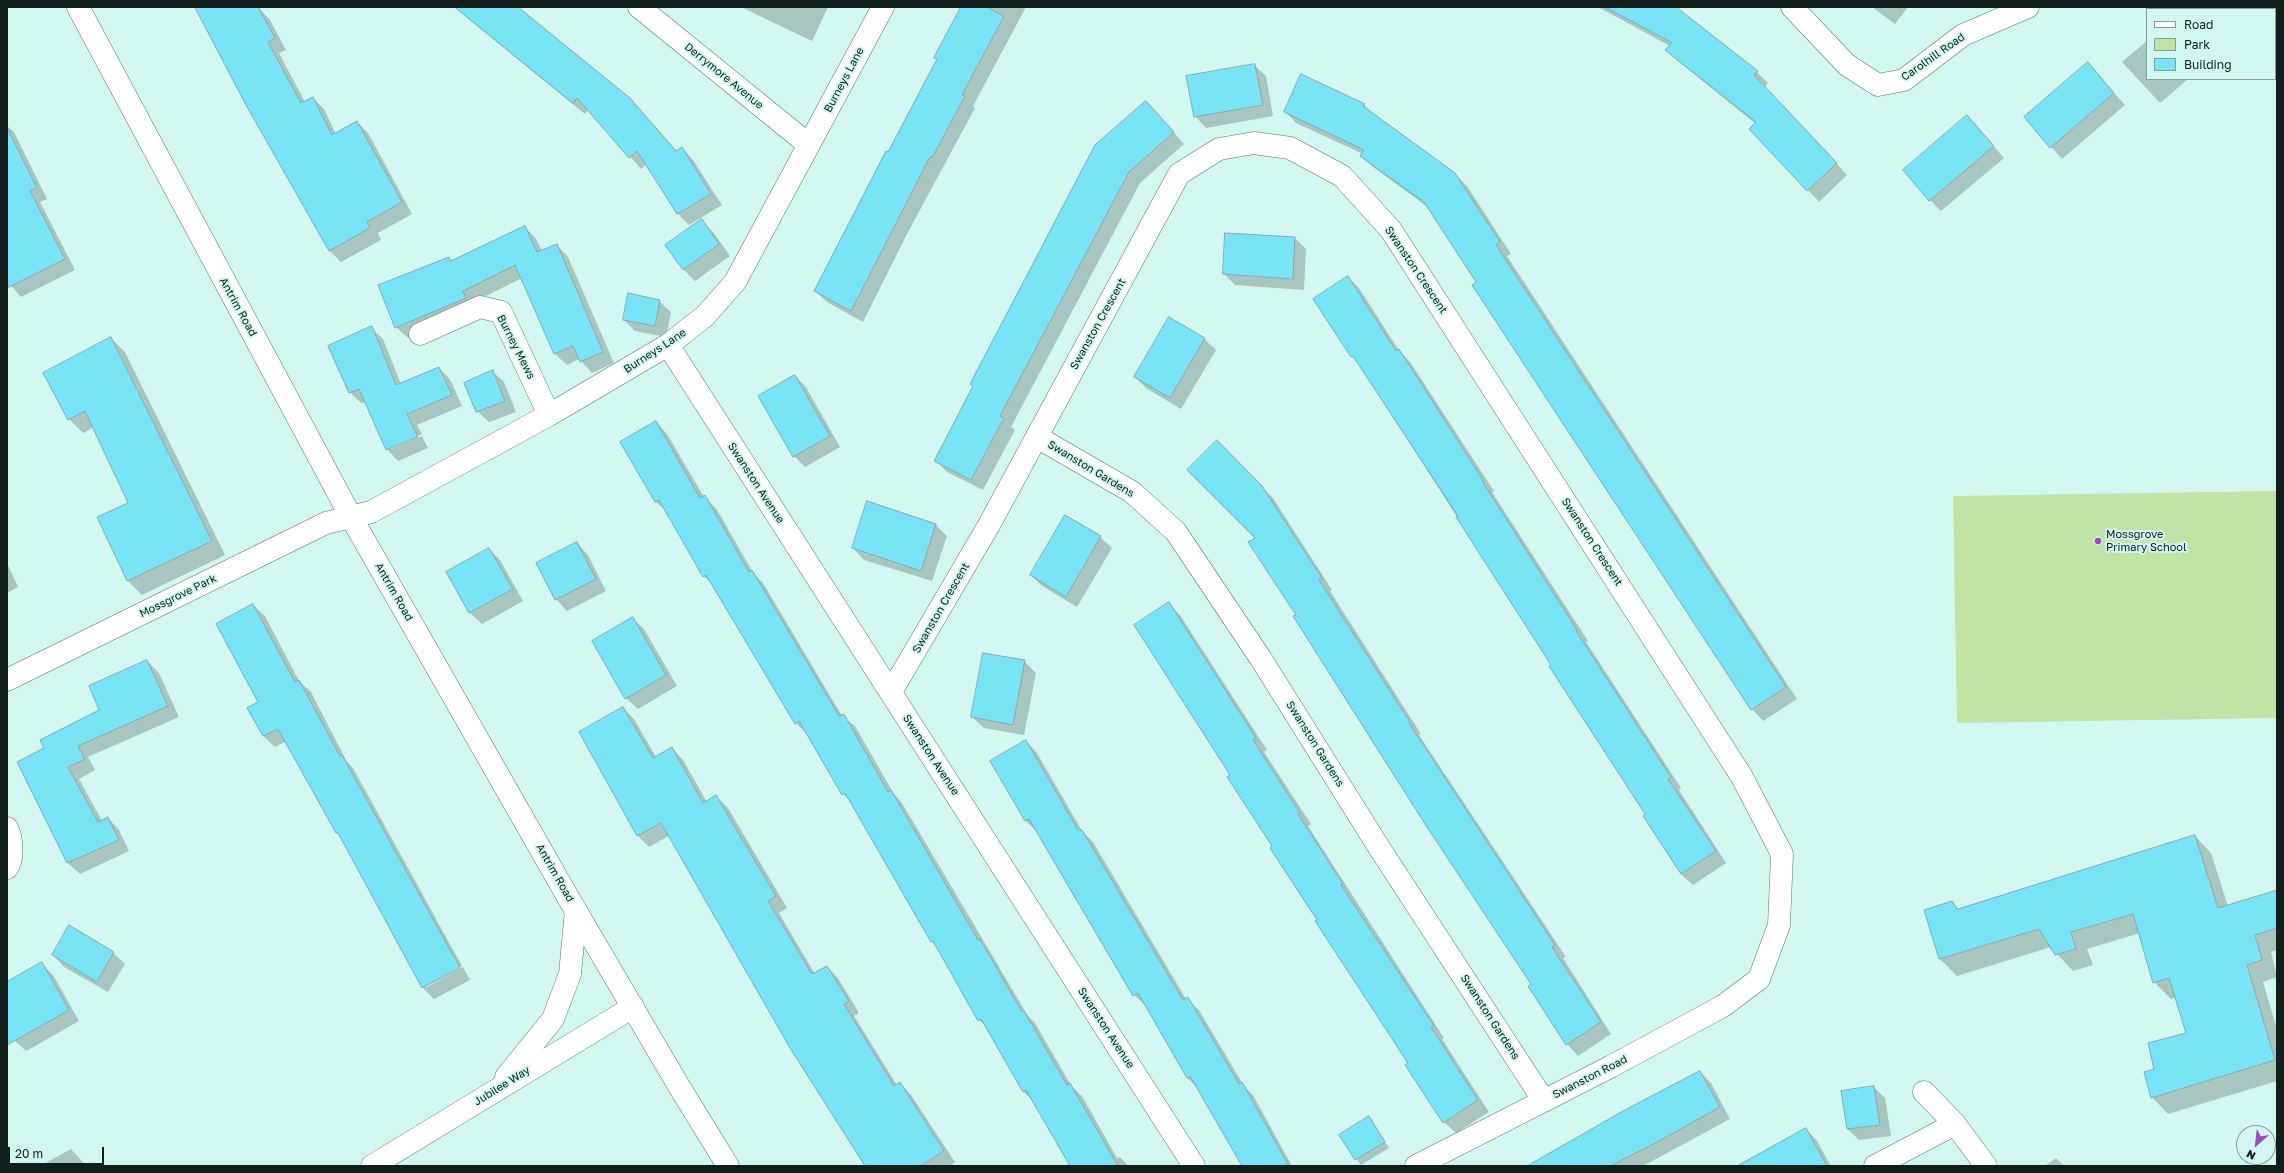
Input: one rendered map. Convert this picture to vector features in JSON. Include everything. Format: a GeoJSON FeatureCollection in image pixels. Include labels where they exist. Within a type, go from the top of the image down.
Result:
{"type":"FeatureCollection","features":[{"type":"Feature","properties":{"kind":"street","name":"Antrim Road"},"geometry":{"type":"LineString","coordinates":[[78,7],[351,518],[576,910],[728,1166]]}},
{"type":"Feature","properties":{"kind":"street","name":"Derrymore Avenue"},"geometry":{"type":"LineString","coordinates":[[639,7],[809,145]]}},
{"type":"Feature","properties":{"kind":"street","name":"Burneys Lane"},"geometry":{"type":"LineString","coordinates":[[351,518],[371,512],[549,415],[668,345],[705,316],[734,282],[882,7]]}},
{"type":"Feature","properties":{"kind":"street","name":"Carolhill Road"},"geometry":{"type":"LineString","coordinates":[[1792,7],[1847,65],[1878,85],[1904,80],[1963,35],[2028,7]]}},
{"type":"Feature","properties":{"kind":"street","name":"Swanston Crescent"},"geometry":{"type":"LineString","coordinates":[[891,692],[989,525],[1179,174],[1219,149],[1254,143],[1290,148],[1342,176],[1391,230],[1742,777],[1782,854],[1779,925],[1759,978]]}},
{"type":"Feature","properties":{"kind":"street","name":"Burney Mews"},"geometry":{"type":"LineString","coordinates":[[420,334],[480,307],[500,312],[549,415]]}},
{"type":"Feature","properties":{"kind":"street","name":"Swanston Avenue"},"geometry":{"type":"LineString","coordinates":[[668,345],[1194,1166]]}},
{"type":"Feature","properties":{"kind":"street","name":"Swanston Gardens"},"geometry":{"type":"LineString","coordinates":[[1037,437],[1132,492],[1176,532],[1261,659],[1376,842],[1544,1100]]}},
{"type":"Feature","properties":{"kind":"street","name":"Mossgrove Park"},"geometry":{"type":"LineString","coordinates":[[7,680],[326,523],[351,518]]}},
{"type":"Feature","properties":{"kind":"street"},"geometry":{"type":"LineString","coordinates":[[7,828],[10,834],[11,863],[7,868]]}},
{"type":"Feature","properties":{"kind":"street"},"geometry":{"type":"LineString","coordinates":[[495,1090],[552,1019],[570,974],[576,910]]}},
{"type":"Feature","properties":{"kind":"street","name":"Swanston Road"},"geometry":{"type":"LineString","coordinates":[[1416,1166],[1723,1006],[1759,978]]}},
{"type":"Feature","properties":{"kind":"street","name":"Jubilee Way"},"geometry":{"type":"LineString","coordinates":[[372,1166],[633,1007]]}},
{"type":"Feature","properties":{"kind":"street"},"geometry":{"type":"LineString","coordinates":[[1924,1092],[1955,1124],[1986,1166]]}},
{"type":"Feature","properties":{"kind":"street"},"geometry":{"type":"LineString","coordinates":[[1875,1166],[1955,1124]]}},
{"type":"Feature","properties":{"kind":"green space"},"geometry":{"type":"Polygon","coordinates":[[[2277,491],[2277,718],[1957,723],[1953,496],[2277,491]]]}},
{"type":"Feature","properties":{"kind":"building"},"geometry":{"type":"Polygon","coordinates":[[[195,7],[258,7],[275,38],[268,42],[301,103],[313,97],[332,135],[357,121],[402,202],[367,222],[370,228],[329,251],[246,105],[195,7]]]}},
{"type":"Feature","properties":{"kind":"building"},"geometry":{"type":"Polygon","coordinates":[[[455,7],[518,7],[630,98],[676,151],[682,147],[711,194],[677,214],[637,151],[629,158],[577,98],[573,103],[455,7]]]}},
{"type":"Feature","properties":{"kind":"building"},"geometry":{"type":"Polygon","coordinates":[[[961,7],[987,7],[1004,16],[962,95],[965,96],[932,158],[930,157],[851,311],[814,291],[886,151],[888,152],[937,59],[934,58],[961,7]]]}},
{"type":"Feature","properties":{"kind":"building"},"geometry":{"type":"Polygon","coordinates":[[[1605,7],[1676,7],[1758,71],[1754,75],[1837,163],[1807,191],[1749,129],[1756,122],[1665,50],[1672,43],[1605,7]]]}},
{"type":"Feature","properties":{"kind":"building"},"geometry":{"type":"Polygon","coordinates":[[[2088,62],[2114,93],[2050,148],[2024,117],[2088,62]]]}},
{"type":"Feature","properties":{"kind":"building"},"geometry":{"type":"Polygon","coordinates":[[[1255,64],[1263,105],[1194,117],[1186,76],[1255,64]]]}},
{"type":"Feature","properties":{"kind":"building"},"geometry":{"type":"Polygon","coordinates":[[[1301,74],[1365,104],[1363,106],[1455,173],[1500,242],[1496,245],[1786,687],[1751,710],[1472,285],[1476,282],[1424,202],[1360,156],[1364,150],[1284,112],[1301,74]]]}},
{"type":"Feature","properties":{"kind":"building"},"geometry":{"type":"Polygon","coordinates":[[[1146,101],[1174,132],[1129,172],[1000,416],[1004,418],[971,480],[934,461],[973,386],[970,384],[1095,145],[1146,101]]]}},
{"type":"Feature","properties":{"kind":"building"},"geometry":{"type":"Polygon","coordinates":[[[1967,115],[1994,146],[1929,201],[1903,170],[1967,115]]]}},
{"type":"Feature","properties":{"kind":"building"},"geometry":{"type":"Polygon","coordinates":[[[7,128],[37,188],[30,191],[65,259],[7,288],[7,128]]]}},
{"type":"Feature","properties":{"kind":"building"},"geometry":{"type":"Polygon","coordinates":[[[702,219],[719,244],[683,270],[665,245],[702,219]]]}},
{"type":"Feature","properties":{"kind":"building"},"geometry":{"type":"Polygon","coordinates":[[[525,226],[537,252],[557,244],[603,352],[580,362],[573,346],[554,354],[515,265],[463,291],[466,298],[395,328],[378,285],[449,257],[450,261],[525,226]]]}},
{"type":"Feature","properties":{"kind":"building"},"geometry":{"type":"Polygon","coordinates":[[[1225,233],[1295,237],[1293,279],[1223,274],[1225,233]]]}},
{"type":"Feature","properties":{"kind":"building"},"geometry":{"type":"Polygon","coordinates":[[[1348,276],[1396,351],[1399,349],[1483,480],[1482,481],[1577,630],[1576,631],[1671,777],[1668,779],[1716,851],[1681,874],[1643,816],[1645,814],[1549,666],[1551,665],[1456,517],[1458,516],[1353,356],[1351,357],[1313,299],[1348,276]]]}},
{"type":"Feature","properties":{"kind":"building"},"geometry":{"type":"Polygon","coordinates":[[[628,293],[660,300],[655,326],[623,320],[628,293]]]}},
{"type":"Feature","properties":{"kind":"building"},"geometry":{"type":"Polygon","coordinates":[[[1169,317],[1205,338],[1170,398],[1134,377],[1169,317]]]}},
{"type":"Feature","properties":{"kind":"building"},"geometry":{"type":"Polygon","coordinates":[[[372,326],[396,385],[439,367],[452,395],[407,414],[418,437],[386,450],[359,389],[349,393],[328,346],[372,326]]]}},
{"type":"Feature","properties":{"kind":"building"},"geometry":{"type":"Polygon","coordinates":[[[111,337],[212,541],[127,581],[97,517],[128,503],[85,411],[68,420],[43,373],[111,337]]]}},
{"type":"Feature","properties":{"kind":"building"},"geometry":{"type":"Polygon","coordinates":[[[493,370],[505,401],[476,412],[464,383],[493,370]]]}},
{"type":"Feature","properties":{"kind":"building"},"geometry":{"type":"Polygon","coordinates":[[[795,375],[830,436],[793,457],[758,396],[795,375]]]}},
{"type":"Feature","properties":{"kind":"building"},"geometry":{"type":"Polygon","coordinates":[[[656,421],[700,498],[705,495],[749,572],[752,570],[839,716],[844,714],[888,792],[891,790],[978,940],[980,939],[1022,1012],[1024,1011],[1067,1085],[1070,1083],[1118,1166],[1070,1166],[1026,1090],[1023,1092],[981,1019],[978,1021],[933,941],[931,942],[845,793],[842,795],[799,721],[795,724],[706,575],[703,577],[659,500],[655,502],[620,442],[656,421]]]}},
{"type":"Feature","properties":{"kind":"building"},"geometry":{"type":"Polygon","coordinates":[[[1217,440],[1262,486],[1322,578],[1319,580],[1410,722],[1409,723],[1555,945],[1552,947],[1601,1022],[1566,1045],[1528,986],[1531,984],[1425,824],[1293,616],[1296,615],[1248,542],[1255,538],[1187,470],[1217,440]]]}},
{"type":"Feature","properties":{"kind":"building"},"geometry":{"type":"Polygon","coordinates":[[[867,501],[936,524],[921,571],[852,548],[867,501]]]}},
{"type":"Feature","properties":{"kind":"building"},"geometry":{"type":"Polygon","coordinates":[[[1065,515],[1101,536],[1066,597],[1030,575],[1065,515]]]}},
{"type":"Feature","properties":{"kind":"building"},"geometry":{"type":"Polygon","coordinates":[[[577,542],[596,579],[555,600],[536,563],[577,542]]]}},
{"type":"Feature","properties":{"kind":"building"},"geometry":{"type":"Polygon","coordinates":[[[489,548],[513,589],[469,613],[446,572],[489,548]]]}},
{"type":"Feature","properties":{"kind":"building"},"geometry":{"type":"Polygon","coordinates":[[[1169,602],[1256,738],[1253,740],[1300,813],[1298,814],[1343,884],[1341,885],[1434,1026],[1431,1027],[1478,1100],[1443,1123],[1405,1065],[1408,1063],[1315,921],[1317,920],[1270,848],[1272,846],[1227,777],[1230,775],[1134,625],[1169,602]]]}},
{"type":"Feature","properties":{"kind":"building"},"geometry":{"type":"Polygon","coordinates":[[[253,604],[295,682],[299,680],[340,756],[342,755],[460,968],[422,988],[338,833],[336,833],[278,729],[263,736],[247,708],[258,702],[216,624],[253,604]]]}},
{"type":"Feature","properties":{"kind":"building"},"geometry":{"type":"Polygon","coordinates":[[[633,617],[666,675],[625,699],[592,641],[633,617]]]}},
{"type":"Feature","properties":{"kind":"building"},"geometry":{"type":"Polygon","coordinates":[[[983,653],[1025,660],[1013,725],[971,717],[983,653]]]}},
{"type":"Feature","properties":{"kind":"building"},"geometry":{"type":"Polygon","coordinates":[[[147,660],[168,706],[78,746],[85,759],[68,767],[98,822],[108,817],[119,840],[67,863],[17,762],[44,748],[40,740],[99,710],[89,686],[147,660]]]}},
{"type":"Feature","properties":{"kind":"building"},"geometry":{"type":"Polygon","coordinates":[[[623,707],[653,758],[672,747],[703,803],[716,795],[776,896],[768,901],[812,974],[827,966],[849,1001],[844,1004],[894,1086],[900,1082],[944,1151],[920,1166],[865,1166],[790,1048],[661,823],[637,836],[579,732],[623,707]]]}},
{"type":"Feature","properties":{"kind":"building"},"geometry":{"type":"Polygon","coordinates":[[[1026,740],[1078,830],[1082,830],[1183,1000],[1188,997],[1239,1084],[1242,1082],[1289,1166],[1242,1166],[1190,1076],[1187,1078],[1138,993],[1133,996],[1029,819],[1025,821],[990,761],[1026,740]]]}},
{"type":"Feature","properties":{"kind":"building"},"geometry":{"type":"Polygon","coordinates":[[[2195,835],[2218,908],[2277,890],[2277,928],[2255,935],[2262,960],[2247,965],[2275,1060],[2151,1098],[2144,1072],[2154,1069],[2148,1043],[2186,1033],[2169,978],[2153,983],[2133,914],[2071,932],[2076,949],[2055,955],[2039,929],[1939,959],[1924,910],[1952,901],[1957,909],[2195,835]]]}},
{"type":"Feature","properties":{"kind":"building"},"geometry":{"type":"Polygon","coordinates":[[[69,925],[114,952],[97,982],[52,955],[69,925]]]}},
{"type":"Feature","properties":{"kind":"building"},"geometry":{"type":"Polygon","coordinates":[[[42,962],[69,1010],[7,1045],[7,982],[42,962]]]}},
{"type":"Feature","properties":{"kind":"building"},"geometry":{"type":"Polygon","coordinates":[[[1700,1071],[1720,1107],[1659,1141],[1610,1166],[1527,1166],[1623,1111],[1700,1071]]]}},
{"type":"Feature","properties":{"kind":"building"},"geometry":{"type":"Polygon","coordinates":[[[1874,1086],[1880,1125],[1847,1129],[1841,1091],[1874,1086]]]}},
{"type":"Feature","properties":{"kind":"building"},"geometry":{"type":"Polygon","coordinates":[[[1369,1116],[1385,1142],[1355,1160],[1339,1135],[1369,1116]]]}},
{"type":"Feature","properties":{"kind":"building"},"geometry":{"type":"Polygon","coordinates":[[[1806,1128],[1827,1166],[1737,1166],[1782,1141],[1806,1128]]]}},
{"type":"Feature","properties":{"kind":"place","name":"Mossgrove Primary School"},"geometry":{"type":"Point","coordinates":[2098,541]}}]}
